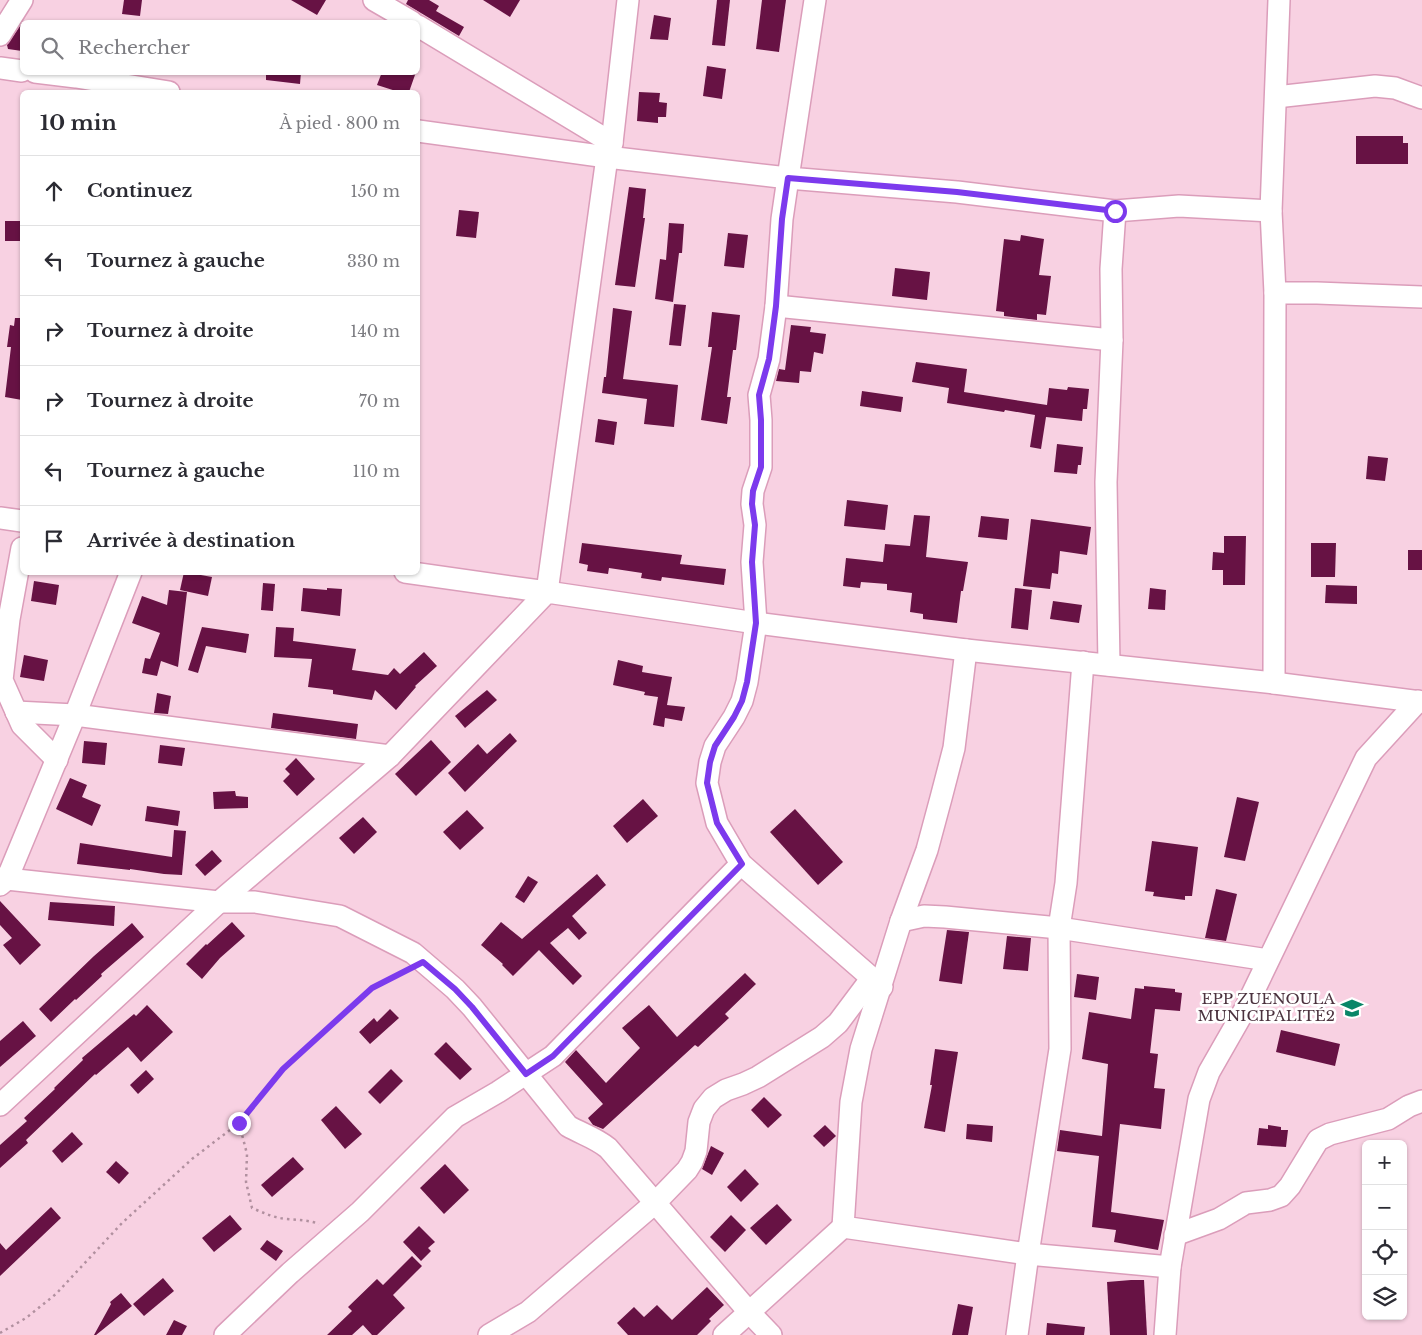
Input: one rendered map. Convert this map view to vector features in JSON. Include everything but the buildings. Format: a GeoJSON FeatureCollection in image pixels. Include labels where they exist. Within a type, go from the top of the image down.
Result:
{"type":"FeatureCollection","features":[{"type":"Feature","properties":{"kind":"street"},"geometry":{"type":"LineString","coordinates":[[0,35],[22,0]]}},
{"type":"Feature","properties":{"kind":"street"},"geometry":{"type":"LineString","coordinates":[[374,0],[409,20]]}},
{"type":"Feature","properties":{"kind":"street"},"geometry":{"type":"LineString","coordinates":[[815,0],[782,219],[776,306],[769,359],[759,395],[761,467],[753,491],[752,504],[755,525],[752,562],[756,623],[747,682],[742,701],[715,746],[710,762],[707,783],[717,823],[742,864],[876,983]]}},
{"type":"Feature","properties":{"kind":"street"},"geometry":{"type":"LineString","coordinates":[[1274,682],[1275,293],[1271,212],[1279,0]]}},
{"type":"Feature","properties":{"kind":"street"},"geometry":{"type":"LineString","coordinates":[[0,1105],[220,902],[390,756],[547,592],[610,150],[623,3]]}},
{"type":"Feature","properties":{"kind":"street"},"geometry":{"type":"LineString","coordinates":[[420,27],[610,150]]}},
{"type":"Feature","properties":{"kind":"street"},"geometry":{"type":"LineString","coordinates":[[0,68],[20,71]]}},
{"type":"Feature","properties":{"kind":"street"},"geometry":{"type":"LineString","coordinates":[[60,75],[157,90]]}},
{"type":"Feature","properties":{"kind":"street"},"geometry":{"type":"LineString","coordinates":[[1276,97],[1375,86],[1395,88],[1422,98]]}},
{"type":"Feature","properties":{"kind":"street"},"geometry":{"type":"LineString","coordinates":[[420,131],[610,150],[788,178],[957,192],[1115,211],[1179,206],[1271,212]]}},
{"type":"Feature","properties":{"kind":"street"},"geometry":{"type":"LineString","coordinates":[[1109,665],[1106,482],[1112,340],[1111,269],[1115,211]]}},
{"type":"Feature","properties":{"kind":"street"},"geometry":{"type":"LineString","coordinates":[[1275,293],[1422,297]]}},
{"type":"Feature","properties":{"kind":"street"},"geometry":{"type":"LineString","coordinates":[[776,306],[1112,340]]}},
{"type":"Feature","properties":{"kind":"street"},"geometry":{"type":"LineString","coordinates":[[0,518],[20,521]]}},
{"type":"Feature","properties":{"kind":"street"},"geometry":{"type":"LineString","coordinates":[[20,559],[9,619],[2,680],[22,726],[57,760]]}},
{"type":"Feature","properties":{"kind":"street"},"geometry":{"type":"LineString","coordinates":[[420,574],[756,623],[966,650],[1274,682],[1420,702]]}},
{"type":"Feature","properties":{"kind":"street"},"geometry":{"type":"LineString","coordinates":[[131,575],[57,760],[2,880],[220,902],[255,902],[340,916],[413,953],[455,989],[472,1007],[568,1126],[598,1140],[608,1148],[771,1335]]}},
{"type":"Feature","properties":{"kind":"street"},"geometry":{"type":"LineString","coordinates":[[724,1335],[843,1227],[851,1102],[861,1048],[876,983],[927,850],[954,748],[966,650]]}},
{"type":"Feature","properties":{"kind":"street"},"geometry":{"type":"LineString","coordinates":[[1017,1335],[1060,1049],[1059,928],[1066,883],[1083,662]]}},
{"type":"Feature","properties":{"kind":"street"},"geometry":{"type":"LineString","coordinates":[[1165,1335],[1170,1267],[1175,1235],[1199,1099],[1209,1072],[1245,1009],[1366,758],[1420,702]]}},
{"type":"Feature","properties":{"kind":"street"},"geometry":{"type":"LineString","coordinates":[[16,712],[75,715],[390,756]]}},
{"type":"Feature","properties":{"kind":"street"},"geometry":{"type":"LineString","coordinates":[[225,1335],[360,1212],[455,1117],[553,1056],[742,864]]}},
{"type":"Feature","properties":{"kind":"street"},"geometry":{"type":"LineString","coordinates":[[901,921],[924,916],[1059,928],[1268,960]]}},
{"type":"Feature","properties":{"kind":"street"},"geometry":{"type":"LineString","coordinates":[[489,1335],[528,1312],[655,1202],[687,1170],[696,1151],[704,1109],[713,1098],[726,1090],[758,1077],[822,1037],[876,983]]}},
{"type":"Feature","properties":{"kind":"street"},"geometry":{"type":"LineString","coordinates":[[1175,1235],[1219,1219],[1246,1203],[1270,1200],[1281,1196],[1290,1186],[1318,1140],[1330,1134],[1388,1119],[1408,1106],[1422,1101]]}},
{"type":"Feature","properties":{"kind":"street"},"geometry":{"type":"LineString","coordinates":[[843,1227],[1028,1254],[1170,1267]]}},
{"type":"Feature","properties":{"kind":"path"},"geometry":{"type":"LineString","coordinates":[[0,1334],[26,1318],[56,1294],[122,1223],[192,1159],[239,1123],[283,1069],[372,988],[423,962]]}},
{"type":"Feature","properties":{"kind":"path"},"geometry":{"type":"LineString","coordinates":[[239,1123],[247,1154],[246,1182],[252,1208],[269,1216],[318,1223],[336,1233]]}},
{"type":"Feature","properties":{"kind":"place","name":"EPP ZUENOULA MUNICIPALITÉ2"},"geometry":{"type":"Point","coordinates":[1352,1008]}},
{"type":"Feature","properties":{"kind":"route"},"geometry":{"type":"LineString","coordinates":[[239,1123],[283,1069],[372,988],[423,962],[455,989],[472,1007],[526,1074],[553,1056],[742,864],[717,823],[707,783],[710,762],[715,746],[742,701],[747,682],[756,623],[752,562],[755,525],[752,504],[753,491],[761,467],[762,453],[759,395],[769,359],[776,306],[782,219],[788,178],[957,192],[1115,211]]}}]}
